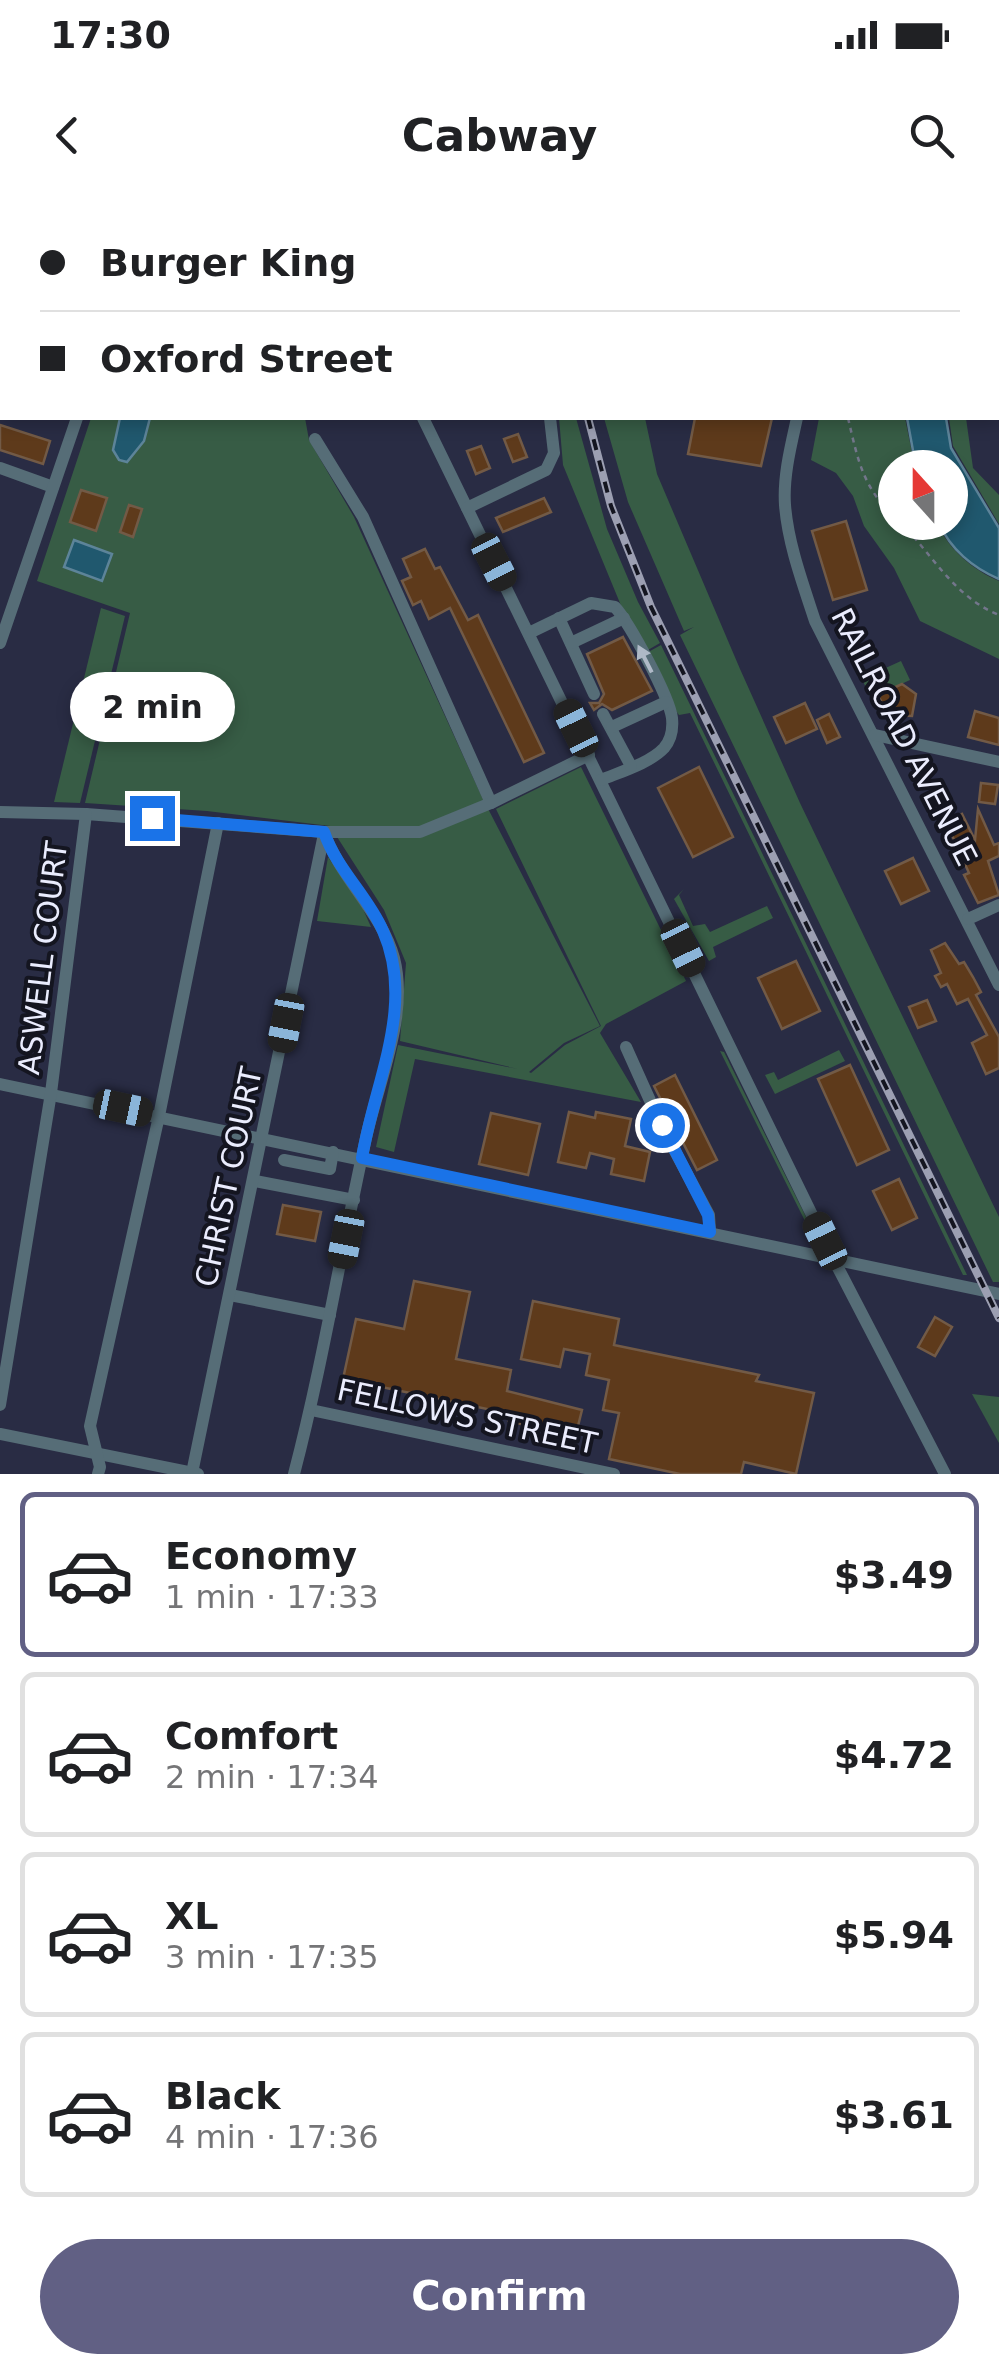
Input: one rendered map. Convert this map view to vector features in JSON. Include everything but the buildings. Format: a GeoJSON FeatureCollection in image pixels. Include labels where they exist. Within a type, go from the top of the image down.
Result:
{"type":"FeatureCollection","features":[{"type":"Feature","properties":{"kind":"street"},"geometry":{"type":"LineString","coordinates":[[0,643],[77,420]]}},
{"type":"Feature","properties":{"kind":"street"},"geometry":{"type":"LineString","coordinates":[[423,420],[835,1262],[946,1474]]}},
{"type":"Feature","properties":{"kind":"street"},"geometry":{"type":"LineString","coordinates":[[467,508],[546,470],[554,452],[550,420]]}},
{"type":"Feature","properties":{"kind":"street","name":"RAILROAD AVENUE"},"geometry":{"type":"LineString","coordinates":[[797,420],[788,457],[785,504],[814,621],[999,985]]}},
{"type":"Feature","properties":{"kind":"street"},"geometry":{"type":"LineString","coordinates":[[316,439],[364,517],[491,802]]}},
{"type":"Feature","properties":{"kind":"street"},"geometry":{"type":"LineString","coordinates":[[0,468],[52,487]]}},
{"type":"Feature","properties":{"kind":"street"},"geometry":{"type":"LineString","coordinates":[[529,632],[591,604],[615,607],[666,702],[672,721],[666,745],[601,780]]}},
{"type":"Feature","properties":{"kind":"street"},"geometry":{"type":"LineString","coordinates":[[559,618],[594,694]]}},
{"type":"Feature","properties":{"kind":"street"},"geometry":{"type":"LineString","coordinates":[[570,643],[624,618]]}},
{"type":"Feature","properties":{"kind":"street"},"geometry":{"type":"LineString","coordinates":[[612,726],[666,702]]}},
{"type":"Feature","properties":{"kind":"street"},"geometry":{"type":"LineString","coordinates":[[603,714],[631,766]]}},
{"type":"Feature","properties":{"kind":"street"},"geometry":{"type":"LineString","coordinates":[[874,736],[999,762]]}},
{"type":"Feature","properties":{"kind":"street"},"geometry":{"type":"LineString","coordinates":[[0,812],[86,814],[324,832],[420,832],[589,755]]}},
{"type":"Feature","properties":{"kind":"street","name":"ASWELL COURT"},"geometry":{"type":"LineString","coordinates":[[0,1406],[51,1093],[86,814]]}},
{"type":"Feature","properties":{"kind":"street"},"geometry":{"type":"LineString","coordinates":[[98,1474],[100,1467],[90,1426],[159,1116],[218,823]]}},
{"type":"Feature","properties":{"kind":"street"},"geometry":{"type":"LineString","coordinates":[[294,1474],[396,1012],[395,962],[382,928],[331,853],[324,832]]}},
{"type":"Feature","properties":{"kind":"street","name":"CHRIST COURT"},"geometry":{"type":"LineString","coordinates":[[195,1473],[324,832]]}},
{"type":"Feature","properties":{"kind":"street"},"geometry":{"type":"LineString","coordinates":[[968,919],[999,904]]}},
{"type":"Feature","properties":{"kind":"street"},"geometry":{"type":"LineString","coordinates":[[626,1047],[708,1215],[710,1232]]}},
{"type":"Feature","properties":{"kind":"street"},"geometry":{"type":"LineString","coordinates":[[0,1084],[999,1294]]}},
{"type":"Feature","properties":{"kind":"street"},"geometry":{"type":"LineString","coordinates":[[279,1186],[288,1143]]}},
{"type":"Feature","properties":{"kind":"street"},"geometry":{"type":"LineString","coordinates":[[326,1195],[333,1152]]}},
{"type":"Feature","properties":{"kind":"street"},"geometry":{"type":"LineString","coordinates":[[284,1160],[330,1170]]}},
{"type":"Feature","properties":{"kind":"street"},"geometry":{"type":"LineString","coordinates":[[254,1181],[354,1200]]}},
{"type":"Feature","properties":{"kind":"street"},"geometry":{"type":"LineString","coordinates":[[230,1295],[330,1315]]}},
{"type":"Feature","properties":{"kind":"street","name":"FELLOWS STREET"},"geometry":{"type":"LineString","coordinates":[[311,1410],[614,1474]]}},
{"type":"Feature","properties":{"kind":"street"},"geometry":{"type":"LineString","coordinates":[[0,1434],[195,1473]]}},
{"type":"Feature","properties":{"kind":"path"},"geometry":{"type":"LineString","coordinates":[[848,420],[861,474],[878,499]]}},
{"type":"Feature","properties":{"kind":"path"},"geometry":{"type":"LineString","coordinates":[[915,540],[968,597],[999,614]]}},
{"type":"Feature","properties":{"kind":"green space"},"geometry":{"type":"Polygon","coordinates":[[[90,420],[305,420],[309,440],[354,517],[482,797],[600,1026],[564,1043],[531,1073],[565,1045],[601,1026],[496,809],[581,767],[686,981],[606,1024],[600,1033],[641,1102],[415,1059],[394,1152],[376,1147],[398,1045],[518,1069],[400,1041],[406,963],[384,910],[330,826],[207,811],[85,803],[130,613],[37,581],[90,420]]]}},
{"type":"Feature","properties":{"kind":"green space"},"geometry":{"type":"Polygon","coordinates":[[[559,420],[577,420],[607,529],[660,643],[641,654],[563,465],[559,420]]]}},
{"type":"Feature","properties":{"kind":"green space"},"geometry":{"type":"Polygon","coordinates":[[[605,420],[645,420],[657,474],[740,669],[800,803],[999,1217],[999,1282],[993,1282],[680,635],[694,627],[684,631],[628,502],[605,420]]]}},
{"type":"Feature","properties":{"kind":"green space"},"geometry":{"type":"Polygon","coordinates":[[[819,420],[905,420],[912,450],[878,450],[878,540],[947,540],[963,558],[999,581],[999,659],[920,621],[894,568],[864,526],[853,496],[836,473],[811,460],[819,420]]]}},
{"type":"Feature","properties":{"kind":"green space"},"geometry":{"type":"Polygon","coordinates":[[[949,420],[966,420],[973,468],[999,495],[999,524],[968,471],[968,450],[955,450],[949,420]]]}},
{"type":"Feature","properties":{"kind":"green space"},"geometry":{"type":"Polygon","coordinates":[[[101,608],[125,616],[80,803],[54,802],[101,608]]]}},
{"type":"Feature","properties":{"kind":"green space"},"geometry":{"type":"Polygon","coordinates":[[[661,645],[967,1275],[963,1275],[690,713],[679,715],[641,656],[661,645]]]}},
{"type":"Feature","properties":{"kind":"green space"},"geometry":{"type":"Polygon","coordinates":[[[901,661],[910,680],[871,698],[858,671],[864,668],[868,676],[901,661]]]}},
{"type":"Feature","properties":{"kind":"green space"},"geometry":{"type":"Polygon","coordinates":[[[328,857],[363,909],[371,927],[317,921],[328,857]]]}},
{"type":"Feature","properties":{"kind":"green space"},"geometry":{"type":"Polygon","coordinates":[[[684,889],[679,895],[693,926],[705,924],[710,932],[767,906],[773,918],[713,947],[716,957],[709,961],[674,899],[684,889]]]}},
{"type":"Feature","properties":{"kind":"green space"},"geometry":{"type":"Polygon","coordinates":[[[839,1050],[845,1061],[775,1094],[765,1075],[774,1072],[778,1080],[839,1050]]]}},
{"type":"Feature","properties":{"kind":"green space"},"geometry":{"type":"Polygon","coordinates":[[[720,1051],[724,1052],[814,1239],[720,1051]]]}},
{"type":"Feature","properties":{"kind":"green space"},"geometry":{"type":"Polygon","coordinates":[[[972,1394],[999,1397],[999,1443],[972,1394]]]}},
{"type":"Feature","properties":{"kind":"water"},"geometry":{"type":"Polygon","coordinates":[[[120,420],[149,420],[144,441],[127,462],[119,460],[113,450],[120,420]]]}},
{"type":"Feature","properties":{"kind":"water"},"geometry":{"type":"Polygon","coordinates":[[[907,420],[946,420],[951,448],[913,450],[907,420]]]}},
{"type":"Feature","properties":{"kind":"water"},"geometry":{"type":"Polygon","coordinates":[[[968,476],[999,528],[999,579],[963,557],[949,541],[968,540],[968,476]]]}},
{"type":"Feature","properties":{"kind":"water"},"geometry":{"type":"Polygon","coordinates":[[[74,540],[112,554],[102,581],[64,567],[74,540]]]}},
{"type":"Feature","properties":{"kind":"railway"},"geometry":{"type":"LineString","coordinates":[[589,420],[611,506],[651,607],[999,1318]]}},
{"type":"Feature","properties":{"kind":"route"},"geometry":{"type":"LineString","coordinates":[[152,818],[324,832],[331,853],[382,928],[395,962],[396,1012],[362,1158],[710,1232],[708,1215],[662,1125]]}}]}
